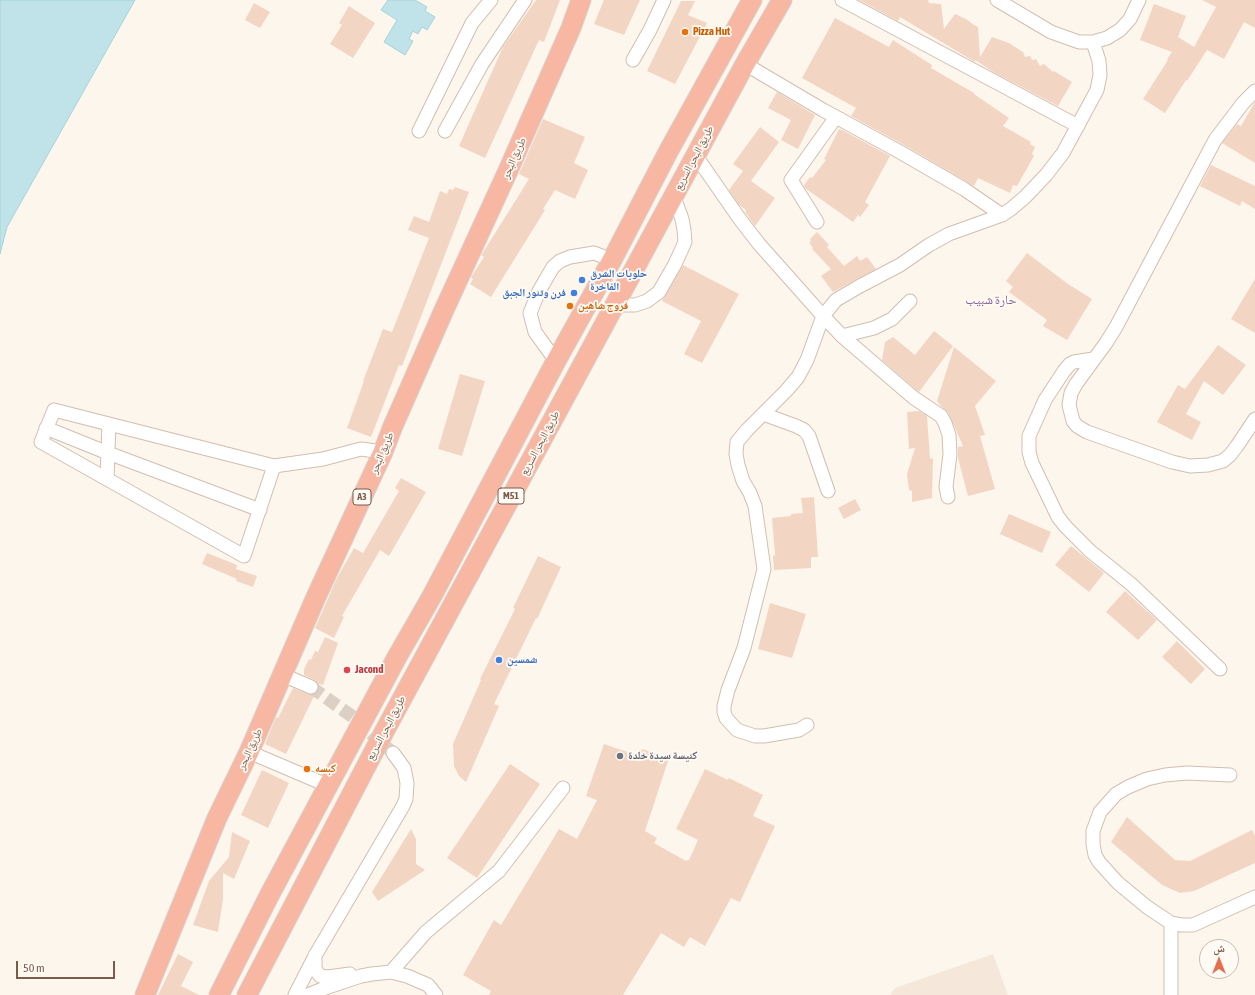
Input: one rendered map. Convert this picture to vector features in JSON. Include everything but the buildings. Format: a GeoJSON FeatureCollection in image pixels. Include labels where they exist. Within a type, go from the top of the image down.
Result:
{"type":"FeatureCollection","features":[{"type":"Feature","properties":{"kind":"highway","name":"طريق البحر"},"geometry":{"type":"LineString","coordinates":[[145,995],[217,818],[249,752],[316,597],[383,452],[435,330],[571,28],[581,0]]}},
{"type":"Feature","properties":{"kind":"highway","name":"طريق البحر السريع"},"geometry":{"type":"LineString","coordinates":[[247,995],[384,732],[745,64],[782,0]]}},
{"type":"Feature","properties":{"kind":"highway","name":"M51"},"geometry":{"type":"LineString","coordinates":[[219,995],[270,894],[397,657],[432,596],[748,2]]}},
{"type":"Feature","properties":{"kind":"street"},"geometry":{"type":"LineString","coordinates":[[419,131],[472,23],[492,0]]}},
{"type":"Feature","properties":{"kind":"street"},"geometry":{"type":"LineString","coordinates":[[445,132],[482,64],[525,0]]}},
{"type":"Feature","properties":{"kind":"street"},"geometry":{"type":"LineString","coordinates":[[633,60],[650,30],[664,0]]}},
{"type":"Feature","properties":{"kind":"street"},"geometry":{"type":"LineString","coordinates":[[842,0],[1078,126]]}},
{"type":"Feature","properties":{"kind":"street"},"geometry":{"type":"LineString","coordinates":[[997,0],[1051,32],[1079,42],[1093,42],[1107,38],[1120,30],[1130,19],[1139,0]]}},
{"type":"Feature","properties":{"kind":"street"},"geometry":{"type":"LineString","coordinates":[[807,725],[799,730],[764,736],[755,736],[737,730],[726,718],[724,712],[727,695],[744,648],[764,569],[755,506],[738,465],[736,454],[737,442],[798,377],[807,360],[823,316],[836,300],[900,264],[948,234],[1002,215],[1025,197],[1046,175],[1064,153],[1097,90],[1100,75],[1099,60],[1093,42]]}},
{"type":"Feature","properties":{"kind":"street"},"geometry":{"type":"LineString","coordinates":[[745,64],[964,189],[1002,215]]}},
{"type":"Feature","properties":{"kind":"street"},"geometry":{"type":"LineString","coordinates":[[1255,91],[1243,103],[1215,140],[1116,327],[1071,393],[1069,405],[1073,421],[1077,426],[1087,432],[1172,462],[1190,466],[1214,464],[1223,461],[1237,446],[1255,419]]}},
{"type":"Feature","properties":{"kind":"street"},"geometry":{"type":"LineString","coordinates":[[817,222],[791,180],[836,117]]}},
{"type":"Feature","properties":{"kind":"street"},"geometry":{"type":"LineString","coordinates":[[696,156],[759,244],[823,316],[842,336],[914,398],[941,416],[945,423],[948,435],[950,454],[946,487],[948,497]]}},
{"type":"Feature","properties":{"kind":"street"},"geometry":{"type":"LineString","coordinates":[[615,305],[636,305],[647,301],[659,292],[675,264],[685,242],[682,219],[674,197]]}},
{"type":"Feature","properties":{"kind":"street"},"geometry":{"type":"LineString","coordinates":[[556,361],[536,332],[530,313],[539,291],[553,267],[570,257],[594,253],[612,260]]}},
{"type":"Feature","properties":{"kind":"street"},"geometry":{"type":"LineString","coordinates":[[842,336],[874,328],[892,319],[910,301]]}},
{"type":"Feature","properties":{"kind":"street"},"geometry":{"type":"LineString","coordinates":[[1093,359],[1070,364],[1045,400],[1029,436],[1029,452],[1032,463],[1058,517],[1066,527],[1090,550],[1131,584],[1220,669]]}},
{"type":"Feature","properties":{"kind":"street"},"geometry":{"type":"LineString","coordinates":[[274,466],[244,556],[41,442],[54,410],[274,466],[323,459],[361,449],[383,452]]}},
{"type":"Feature","properties":{"kind":"street"},"geometry":{"type":"LineString","coordinates":[[763,414],[804,430],[808,436],[828,492]]}},
{"type":"Feature","properties":{"kind":"street"},"geometry":{"type":"LineString","coordinates":[[107,479],[109,424]]}},
{"type":"Feature","properties":{"kind":"street"},"geometry":{"type":"LineString","coordinates":[[46,428],[260,510]]}},
{"type":"Feature","properties":{"kind":"street"},"geometry":{"type":"LineString","coordinates":[[282,675],[310,687]]}},
{"type":"Feature","properties":{"kind":"street"},"geometry":{"type":"LineString","coordinates":[[249,752],[329,786]]}},
{"type":"Feature","properties":{"kind":"street"},"geometry":{"type":"LineString","coordinates":[[295,995],[316,954],[406,798],[407,783],[404,768],[393,753]]}},
{"type":"Feature","properties":{"kind":"street"},"geometry":{"type":"LineString","coordinates":[[1230,775],[1187,773],[1165,775],[1147,779],[1116,794],[1100,812],[1094,831],[1093,844],[1095,855],[1099,862],[1118,882],[1147,907],[1171,923],[1193,925],[1255,897]]}},
{"type":"Feature","properties":{"kind":"street"},"geometry":{"type":"LineString","coordinates":[[391,972],[426,932],[499,870],[563,788]]}},
{"type":"Feature","properties":{"kind":"street"},"geometry":{"type":"LineString","coordinates":[[1171,923],[1172,995]]}},
{"type":"Feature","properties":{"kind":"street"},"geometry":{"type":"LineString","coordinates":[[316,954],[315,969],[320,976],[328,977],[352,974],[361,976]]}},
{"type":"Feature","properties":{"kind":"street"},"geometry":{"type":"LineString","coordinates":[[308,995],[361,976],[391,972],[407,976],[428,985],[436,995]]}},
{"type":"Feature","properties":{"kind":"shaded area"},"geometry":{"type":"Polygon","coordinates":[[[993,954],[1008,995],[890,995],[895,988],[993,954]]]}},
{"type":"Feature","properties":{"kind":"water"},"geometry":{"type":"Polygon","coordinates":[[[0,0],[135,0],[7,227],[0,254],[0,0]]]}},
{"type":"Feature","properties":{"kind":"water"},"geometry":{"type":"Polygon","coordinates":[[[388,0],[415,0],[427,7],[425,11],[435,17],[427,30],[422,27],[418,34],[413,31],[409,39],[413,41],[405,55],[384,42],[397,20],[381,10],[388,0]]]}},
{"type":"Feature","properties":{"kind":"tunnel"},"geometry":{"type":"LineString","coordinates":[[311,687],[353,717],[393,753]]}},
{"type":"Feature","properties":{"kind":"place","name":"Pizza Hut"},"geometry":{"type":"Point","coordinates":[685,32]}},
{"type":"Feature","properties":{"kind":"place","name":"حلويات الشرق الفاخرة"},"geometry":{"type":"Point","coordinates":[582,280]}},
{"type":"Feature","properties":{"kind":"place","name":"فرن وتنور الجبق"},"geometry":{"type":"Point","coordinates":[574,293]}},
{"type":"Feature","properties":{"kind":"place","name":"فروج شاهين"},"geometry":{"type":"Point","coordinates":[570,306]}},
{"type":"Feature","properties":{"kind":"place","name":"شمسين"},"geometry":{"type":"Point","coordinates":[499,660]}},
{"type":"Feature","properties":{"kind":"place","name":"Jacond"},"geometry":{"type":"Point","coordinates":[347,670]}},
{"type":"Feature","properties":{"kind":"place","name":"كنيسة سيدة خلدة"},"geometry":{"type":"Point","coordinates":[620,756]}},
{"type":"Feature","properties":{"kind":"place","name":"كبسه"},"geometry":{"type":"Point","coordinates":[307,769]}},
{"type":"Feature","properties":{"kind":"district","name":"حارة شبيب"},"geometry":{"type":"Point","coordinates":[991,300]}}]}
